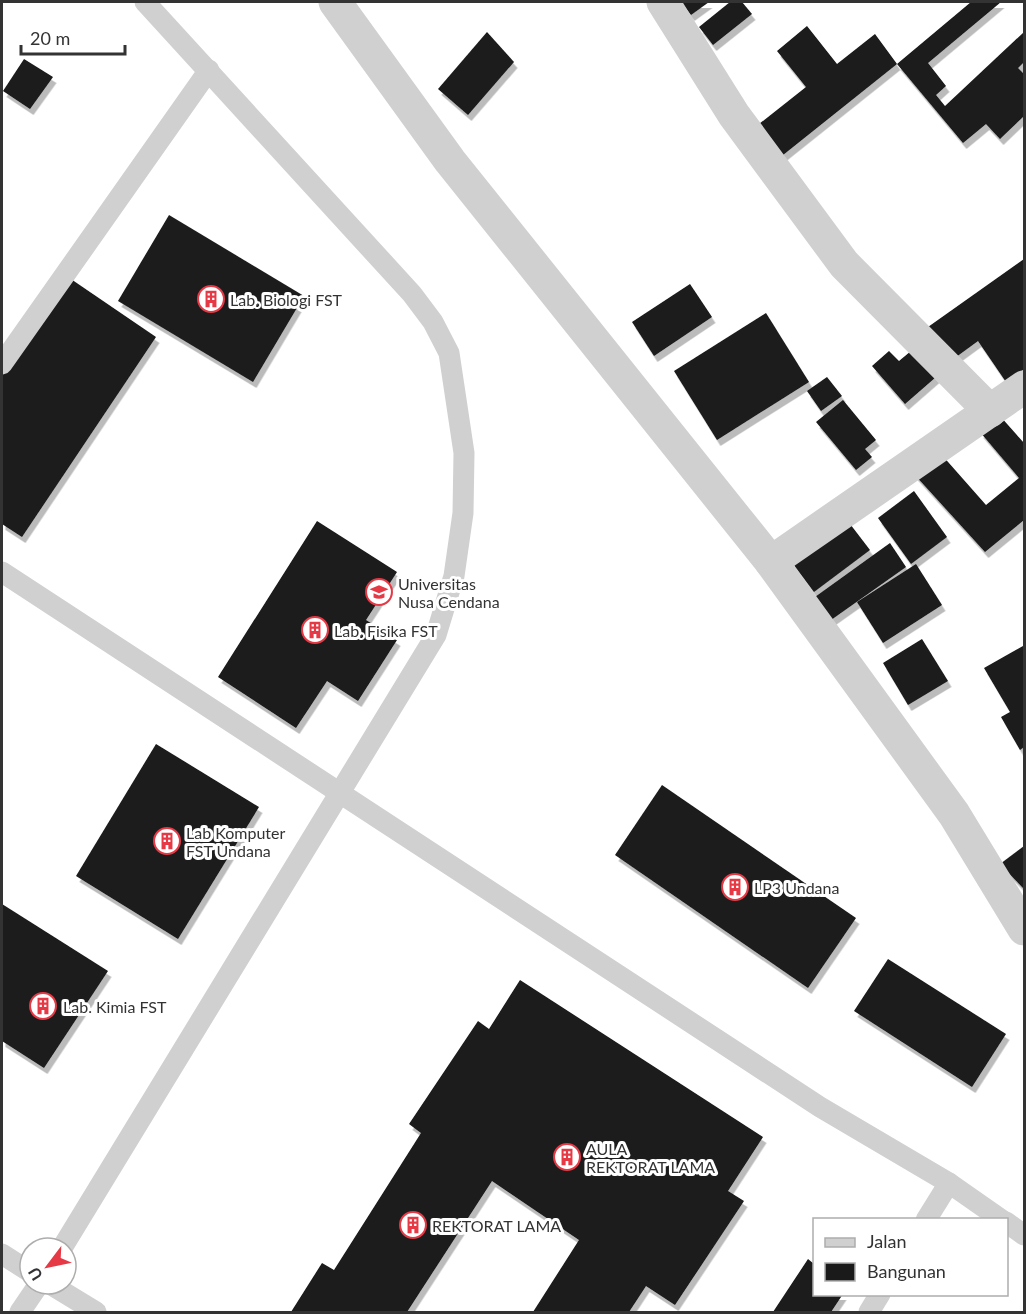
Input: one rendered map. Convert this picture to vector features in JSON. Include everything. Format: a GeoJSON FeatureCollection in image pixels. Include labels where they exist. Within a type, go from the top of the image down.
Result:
{"type":"FeatureCollection","features":[{"type":"Feature","properties":{"kind":"street"},"geometry":{"type":"LineString","coordinates":[[335,2],[450,161],[771,562],[954,814],[1024,929]]}},
{"type":"Feature","properties":{"kind":"street"},"geometry":{"type":"LineString","coordinates":[[663,2],[734,115],[844,264],[990,411]]}},
{"type":"Feature","properties":{"kind":"street"},"geometry":{"type":"LineString","coordinates":[[771,562],[1024,387]]}},
{"type":"Feature","properties":{"kind":"lane"},"geometry":{"type":"LineString","coordinates":[[69,1236],[436,635],[453,582],[463,513],[464,453],[458,398],[449,353],[433,322],[412,294],[145,2]]}},
{"type":"Feature","properties":{"kind":"lane"},"geometry":{"type":"LineString","coordinates":[[2,364],[209,70]]}},
{"type":"Feature","properties":{"kind":"lane"},"geometry":{"type":"LineString","coordinates":[[2,572],[820,1107],[949,1183],[999,1218]]}},
{"type":"Feature","properties":{"kind":"lane"},"geometry":{"type":"LineString","coordinates":[[927,1218],[949,1183]]}},
{"type":"Feature","properties":{"kind":"lane"},"geometry":{"type":"LineString","coordinates":[[1008,1223],[1024,1235]]}},
{"type":"Feature","properties":{"kind":"lane"},"geometry":{"type":"LineString","coordinates":[[2,1254],[18,1264]]}},
{"type":"Feature","properties":{"kind":"lane"},"geometry":{"type":"LineString","coordinates":[[20,1312],[31,1296]]}},
{"type":"Feature","properties":{"kind":"lane"},"geometry":{"type":"LineString","coordinates":[[70,1296],[96,1312]]}},
{"type":"Feature","properties":{"kind":"lane"},"geometry":{"type":"LineString","coordinates":[[869,1312],[879,1296]]}},
{"type":"Feature","properties":{"kind":"building"},"geometry":{"type":"Polygon","coordinates":[[[681,2],[709,2],[691,15],[681,2]]]}},
{"type":"Feature","properties":{"kind":"building"},"geometry":{"type":"Polygon","coordinates":[[[730,2],[742,2],[752,14],[713,45],[699,27],[730,2]]]}},
{"type":"Feature","properties":{"kind":"building"},"geometry":{"type":"Polygon","coordinates":[[[971,2],[1001,2],[928,63],[946,86],[936,95],[945,106],[1024,32],[1024,62],[1018,68],[1024,74],[1024,116],[1000,139],[986,124],[963,143],[897,64],[971,2]]]}},
{"type":"Feature","properties":{"kind":"building"},"geometry":{"type":"Polygon","coordinates":[[[807,26],[837,64],[875,34],[897,64],[778,159],[754,128],[806,87],[777,51],[807,26]]]}},
{"type":"Feature","properties":{"kind":"building"},"geometry":{"type":"Polygon","coordinates":[[[487,32],[514,62],[468,115],[438,89],[487,32]]]}},
{"type":"Feature","properties":{"kind":"building"},"geometry":{"type":"Polygon","coordinates":[[[24,59],[53,77],[30,109],[3,91],[24,59]]]}},
{"type":"Feature","properties":{"kind":"building","name":"Lab. Biologi FST"},"geometry":{"type":"Polygon","coordinates":[[[169,215],[304,296],[253,382],[118,301],[169,215]]]}},
{"type":"Feature","properties":{"kind":"building"},"geometry":{"type":"Polygon","coordinates":[[[1024,259],[1024,369],[1006,382],[978,341],[952,360],[928,327],[1024,259]]]}},
{"type":"Feature","properties":{"kind":"building"},"geometry":{"type":"Polygon","coordinates":[[[65,275],[156,337],[22,537],[2,524],[2,373],[65,275]]]}},
{"type":"Feature","properties":{"kind":"building"},"geometry":{"type":"Polygon","coordinates":[[[690,284],[712,317],[654,356],[632,322],[690,284]]]}},
{"type":"Feature","properties":{"kind":"building"},"geometry":{"type":"Polygon","coordinates":[[[766,313],[809,382],[717,440],[674,371],[766,313]]]}},
{"type":"Feature","properties":{"kind":"building"},"geometry":{"type":"Polygon","coordinates":[[[889,351],[899,361],[911,351],[936,377],[905,404],[872,366],[889,351]]]}},
{"type":"Feature","properties":{"kind":"building"},"geometry":{"type":"Polygon","coordinates":[[[827,377],[842,396],[821,411],[807,391],[827,377]]]}},
{"type":"Feature","properties":{"kind":"building"},"geometry":{"type":"Polygon","coordinates":[[[843,400],[876,440],[865,449],[872,457],[856,470],[816,422],[843,400]]]}},
{"type":"Feature","properties":{"kind":"building"},"geometry":{"type":"Polygon","coordinates":[[[1000,416],[1024,443],[1024,520],[985,552],[914,474],[941,454],[986,505],[1019,478],[980,432],[1000,416]]]}},
{"type":"Feature","properties":{"kind":"building"},"geometry":{"type":"Polygon","coordinates":[[[914,491],[947,537],[911,564],[878,518],[914,491]]]}},
{"type":"Feature","properties":{"kind":"building"},"geometry":{"type":"Polygon","coordinates":[[[847,520],[870,550],[814,592],[791,561],[847,520]]]}},
{"type":"Feature","properties":{"kind":"building","name":"Lab. Fisika FST"},"geometry":{"type":"Polygon","coordinates":[[[317,521],[397,572],[366,620],[397,640],[358,701],[327,681],[296,728],[218,677],[317,521]]]}},
{"type":"Feature","properties":{"kind":"building"},"geometry":{"type":"Polygon","coordinates":[[[890,543],[906,567],[831,620],[815,597],[890,543]]]}},
{"type":"Feature","properties":{"kind":"building"},"geometry":{"type":"Polygon","coordinates":[[[916,564],[942,605],[883,643],[857,602],[916,564]]]}},
{"type":"Feature","properties":{"kind":"building"},"geometry":{"type":"Polygon","coordinates":[[[922,639],[948,681],[908,705],[883,663],[922,639]]]}},
{"type":"Feature","properties":{"kind":"building"},"geometry":{"type":"Polygon","coordinates":[[[1023,646],[1024,747],[1020,750],[1001,717],[1010,712],[984,668],[1023,646]]]}},
{"type":"Feature","properties":{"kind":"building","name":"Lab Komputer FST Undana"},"geometry":{"type":"Polygon","coordinates":[[[156,744],[259,807],[178,939],[76,876],[156,744]]]}},
{"type":"Feature","properties":{"kind":"building","name":"LP3 Undana"},"geometry":{"type":"Polygon","coordinates":[[[662,785],[856,918],[808,988],[615,855],[662,785]]]}},
{"type":"Feature","properties":{"kind":"building"},"geometry":{"type":"Polygon","coordinates":[[[1024,846],[1024,887],[1023,888],[1000,864],[1024,846]]]}},
{"type":"Feature","properties":{"kind":"building","name":"Lab. Kimia FST"},"geometry":{"type":"Polygon","coordinates":[[[2,904],[108,971],[44,1068],[2,1041],[2,904]]]}},
{"type":"Feature","properties":{"kind":"building"},"geometry":{"type":"Polygon","coordinates":[[[888,959],[1006,1034],[972,1087],[854,1011],[888,959]]]}},
{"type":"Feature","properties":{"kind":"building"},"geometry":{"type":"Polygon","coordinates":[[[520,980],[763,1137],[728,1191],[744,1201],[675,1305],[646,1286],[629,1312],[533,1312],[579,1240],[492,1181],[407,1312],[291,1312],[322,1263],[334,1270],[421,1133],[409,1124],[478,1021],[489,1029],[520,980]]]}},
{"type":"Feature","properties":{"kind":"building"},"geometry":{"type":"Polygon","coordinates":[[[808,1259],[813,1263],[813,1296],[842,1296],[831,1312],[773,1312],[808,1259]]]}},
{"type":"Feature","properties":{"kind":"place","name":"Lab. Biologi FST"},"geometry":{"type":"Point","coordinates":[211,299]}},
{"type":"Feature","properties":{"kind":"place","name":"Universitas Nusa Cendana"},"geometry":{"type":"Point","coordinates":[379,592]}},
{"type":"Feature","properties":{"kind":"place","name":"Lab. Fisika FST"},"geometry":{"type":"Point","coordinates":[315,630]}},
{"type":"Feature","properties":{"kind":"place","name":"Lab Komputer FST Undana"},"geometry":{"type":"Point","coordinates":[167,841]}},
{"type":"Feature","properties":{"kind":"place","name":"LP3 Undana"},"geometry":{"type":"Point","coordinates":[735,887]}},
{"type":"Feature","properties":{"kind":"place","name":"Lab. Kimia FST"},"geometry":{"type":"Point","coordinates":[43,1006]}},
{"type":"Feature","properties":{"kind":"place","name":"AULA REKTORAT LAMA"},"geometry":{"type":"Point","coordinates":[567,1157]}},
{"type":"Feature","properties":{"kind":"place","name":"REKTORAT LAMA"},"geometry":{"type":"Point","coordinates":[413,1225]}}]}
